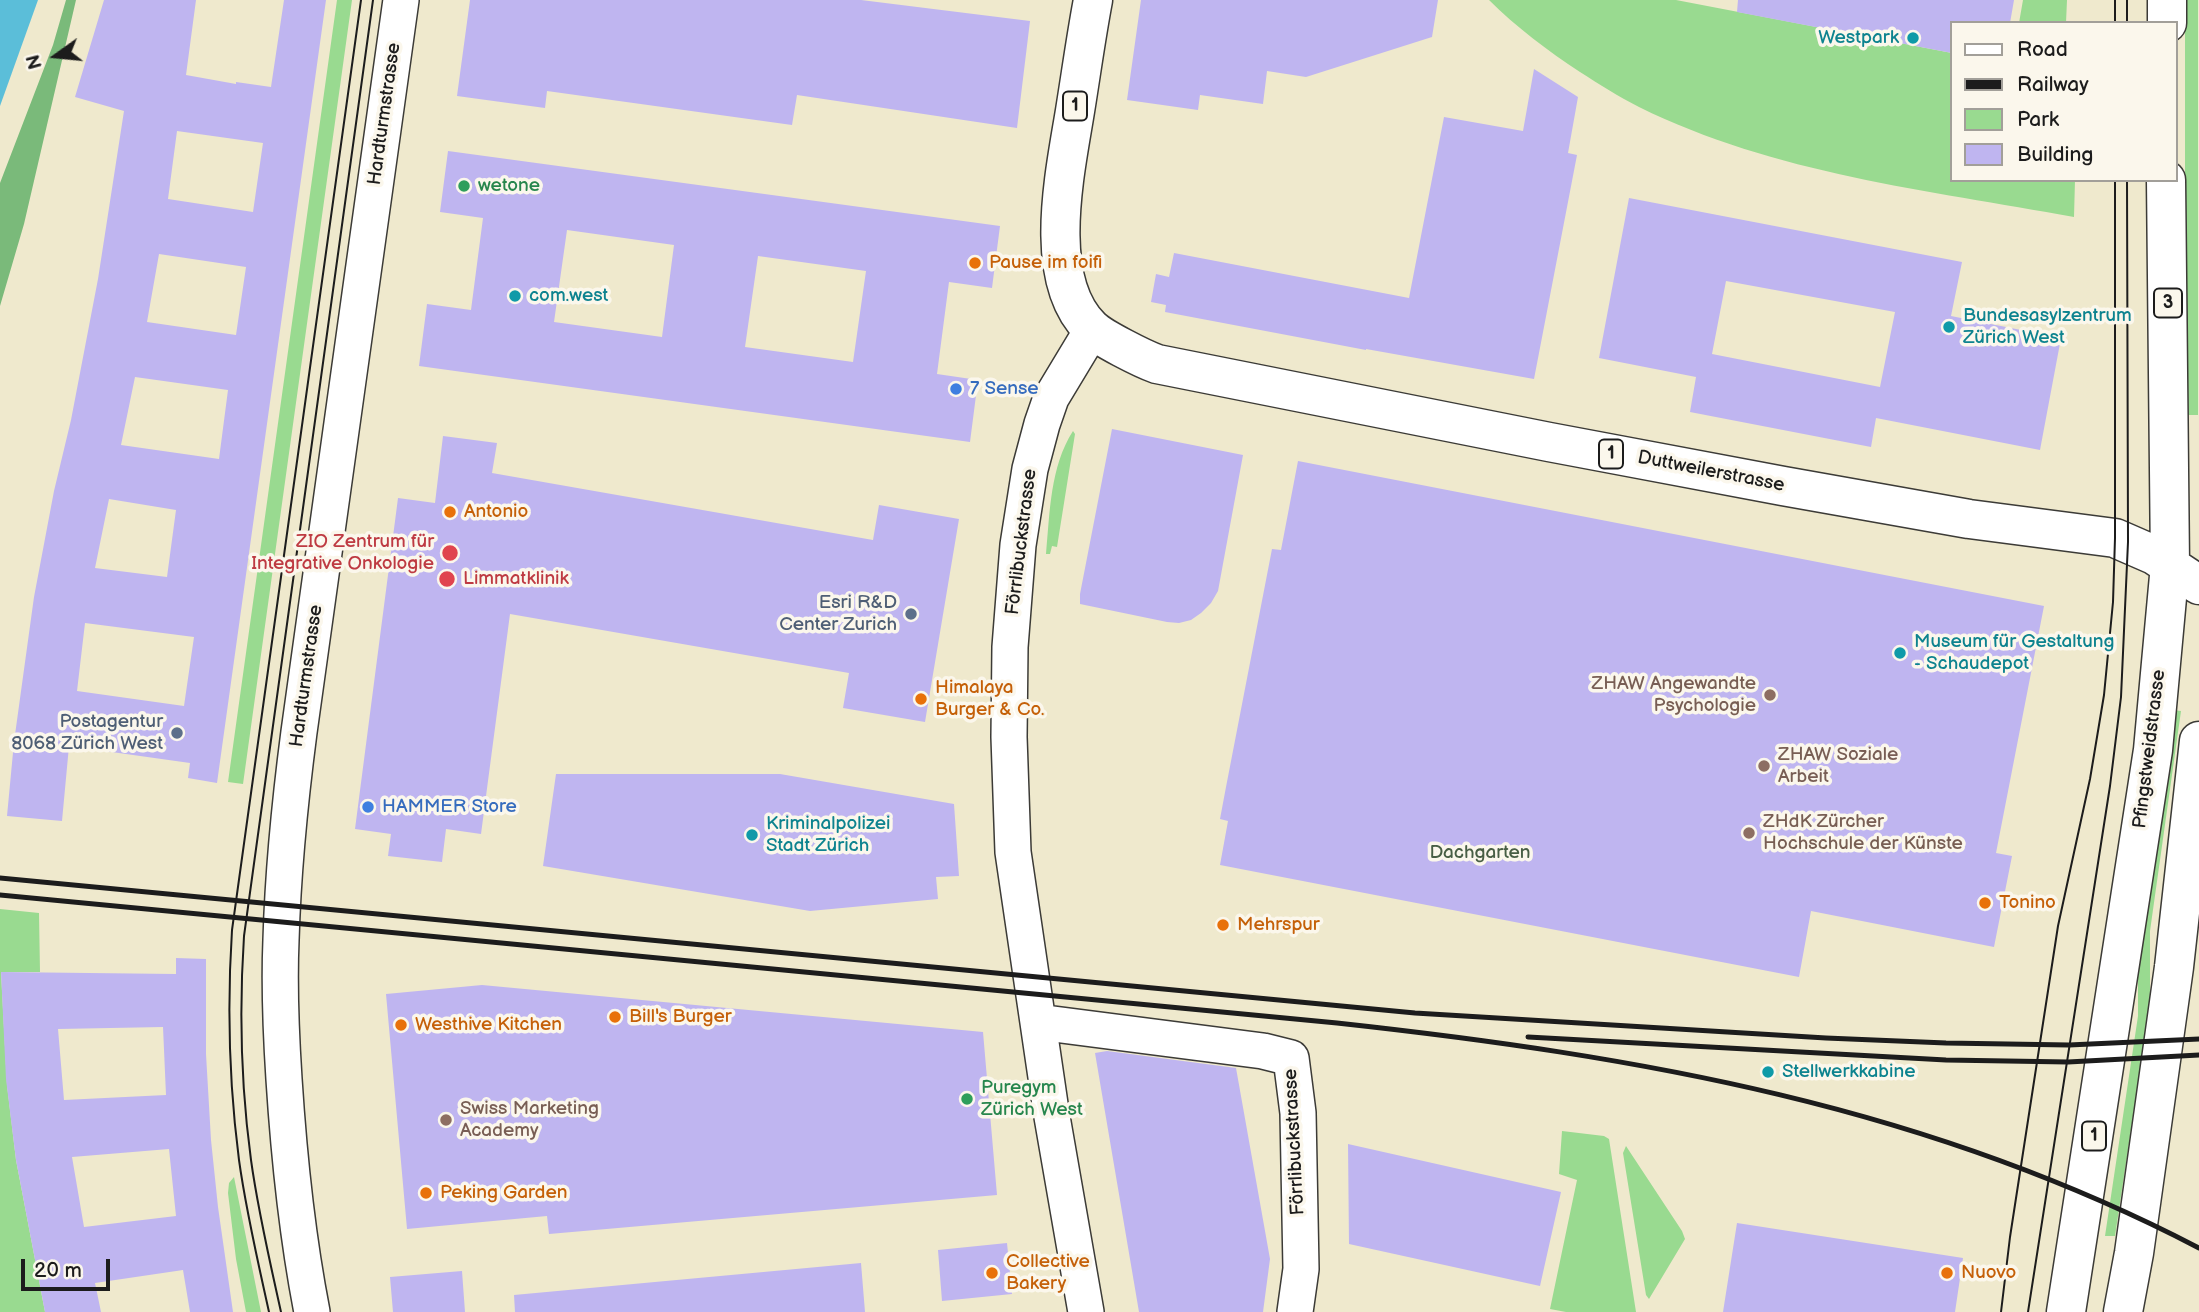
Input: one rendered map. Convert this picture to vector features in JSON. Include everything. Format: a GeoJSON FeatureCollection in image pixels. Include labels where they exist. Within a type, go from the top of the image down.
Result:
{"type":"FeatureCollection","features":[{"type":"Feature","properties":{"kind":"main road","name":"1"},"geometry":{"type":"LineString","coordinates":[[1092,330],[1080,314],[1069,289],[1061,256],[1060,212],[1093,0]]}},
{"type":"Feature","properties":{"kind":"main road"},"geometry":{"type":"LineString","coordinates":[[2167,0],[2167,21]]}},
{"type":"Feature","properties":{"kind":"main road","name":"Pfingstweidstrasse"},"geometry":{"type":"LineString","coordinates":[[2066,1312],[2153,750],[2184,575],[2166,182]]}},
{"type":"Feature","properties":{"kind":"main road","name":"Duttweilerstrasse"},"geometry":{"type":"LineString","coordinates":[[1092,330],[1157,364],[1783,486],[1969,519],[2115,538],[2141,548],[2184,575]]}},
{"type":"Feature","properties":{"kind":"main road"},"geometry":{"type":"LineString","coordinates":[[2123,1312],[2134,1254],[2196,807],[2199,741]]}},
{"type":"Feature","properties":{"kind":"street","name":"Hardturmstrasse"},"geometry":{"type":"LineString","coordinates":[[312,1312],[302,1263],[289,1157],[282,1039],[281,943],[284,874],[299,732],[401,0]]}},
{"type":"Feature","properties":{"kind":"street","name":"Förrlibuckstrasse"},"geometry":{"type":"LineString","coordinates":[[1087,1312],[1060,1163],[1013,841],[1009,737],[1010,647],[1018,545],[1030,469],[1051,398],[1092,330]]}},
{"type":"Feature","properties":{"kind":"street","name":"Förrlibuckstrasse"},"geometry":{"type":"LineString","coordinates":[[1038,1022],[1264,1051],[1291,1058],[1297,1113],[1301,1269],[1295,1312]]}},
{"type":"Feature","properties":{"kind":"green space"},"geometry":{"type":"Polygon","coordinates":[[[66,0],[76,0],[24,224],[0,306],[0,183],[53,45],[66,0]]]}},
{"type":"Feature","properties":{"kind":"green space"},"geometry":{"type":"Polygon","coordinates":[[[337,0],[352,0],[243,784],[228,782],[337,0]]]}},
{"type":"Feature","properties":{"kind":"green space"},"geometry":{"type":"Polygon","coordinates":[[[1489,0],[1676,0],[1951,53],[1951,182],[2075,182],[2074,217],[1852,177],[1744,149],[1691,130],[1632,103],[1556,56],[1489,0]]]}},
{"type":"Feature","properties":{"kind":"green space"},"geometry":{"type":"Polygon","coordinates":[[[2023,0],[2067,0],[2066,21],[2019,21],[2023,0]]]}},
{"type":"Feature","properties":{"kind":"green space"},"geometry":{"type":"Polygon","coordinates":[[[2185,0],[2198,0],[2198,415],[2185,415],[2185,0]]]}},
{"type":"Feature","properties":{"kind":"green space"},"geometry":{"type":"Polygon","coordinates":[[[1073,431],[1075,434],[1057,547],[1052,546],[1050,554],[1046,554],[1055,475],[1065,445],[1073,431]]]}},
{"type":"Feature","properties":{"kind":"green space"},"geometry":{"type":"Polygon","coordinates":[[[2173,710],[2181,711],[2150,931],[2150,1003],[2115,1236],[2105,1236],[2138,1016],[2138,941],[2173,710]]]}},
{"type":"Feature","properties":{"kind":"green space"},"geometry":{"type":"Polygon","coordinates":[[[0,909],[39,913],[40,972],[1,972],[7,1085],[16,1160],[45,1312],[0,1312],[0,909]]]}},
{"type":"Feature","properties":{"kind":"green space"},"geometry":{"type":"Polygon","coordinates":[[[1562,1131],[1604,1136],[1609,1139],[1636,1312],[1566,1312],[1550,1309],[1577,1180],[1559,1174],[1562,1131]]]}},
{"type":"Feature","properties":{"kind":"green space"},"geometry":{"type":"Polygon","coordinates":[[[1626,1146],[1685,1239],[1649,1299],[1646,1295],[1623,1153],[1626,1146]]]}},
{"type":"Feature","properties":{"kind":"green space"},"geometry":{"type":"Polygon","coordinates":[[[234,1177],[261,1312],[246,1312],[228,1193],[229,1183],[234,1177]]]}},
{"type":"Feature","properties":{"kind":"water"},"geometry":{"type":"Polygon","coordinates":[[[0,0],[38,0],[0,106],[0,0]]]}},
{"type":"Feature","properties":{"kind":"building"},"geometry":{"type":"Polygon","coordinates":[[[104,0],[196,0],[186,75],[271,87],[284,0],[326,0],[217,783],[188,778],[190,763],[69,746],[62,821],[7,816],[14,742],[34,597],[98,279],[124,111],[75,97],[104,0]],[[177,131],[168,199],[253,212],[263,143],[177,131]],[[159,254],[147,322],[236,335],[246,267],[159,254]],[[135,377],[121,445],[219,459],[228,390],[135,377]],[[109,499],[95,568],[167,577],[176,510],[109,499]],[[85,623],[77,691],[184,706],[194,637],[85,623]]]}},
{"type":"Feature","properties":{"kind":"building"},"geometry":{"type":"Polygon","coordinates":[[[470,0],[861,0],[1030,21],[1017,128],[797,95],[792,125],[547,91],[545,108],[457,96],[470,0]]]}},
{"type":"Feature","properties":{"kind":"building"},"geometry":{"type":"Polygon","coordinates":[[[1141,0],[1438,0],[1432,37],[1306,77],[1267,71],[1263,104],[1200,95],[1198,110],[1127,100],[1141,0]]]}},
{"type":"Feature","properties":{"kind":"building","name":"Westpark"},"geometry":{"type":"Polygon","coordinates":[[[1738,0],[2014,0],[2010,21],[1951,21],[1951,53],[1737,12],[1738,0]]]}},
{"type":"Feature","properties":{"kind":"building"},"geometry":{"type":"Polygon","coordinates":[[[1534,69],[1578,97],[1568,153],[1577,155],[1534,379],[1165,312],[1166,305],[1151,302],[1156,274],[1169,277],[1174,253],[1409,298],[1444,117],[1523,131],[1534,69]]]}},
{"type":"Feature","properties":{"kind":"building","name":"com.west"},"geometry":{"type":"Polygon","coordinates":[[[448,151],[1000,226],[992,288],[949,282],[937,374],[978,380],[970,442],[419,366],[427,304],[471,310],[483,218],[440,212],[448,151]],[[567,230],[554,322],[662,337],[674,245],[567,230]],[[758,256],[745,347],[853,362],[866,271],[758,256]]]}},
{"type":"Feature","properties":{"kind":"building"},"geometry":{"type":"Polygon","coordinates":[[[1629,198],[1962,262],[1951,316],[2061,338],[2040,450],[1876,418],[1871,447],[1690,412],[1696,377],[1599,358],[1629,198]],[[1726,281],[1712,354],[1880,387],[1895,312],[1726,281]]]}},
{"type":"Feature","properties":{"kind":"building"},"geometry":{"type":"Polygon","coordinates":[[[1112,429],[1243,455],[1218,591],[1211,603],[1191,620],[1167,622],[1080,604],[1112,429]]]}},
{"type":"Feature","properties":{"kind":"building"},"geometry":{"type":"Polygon","coordinates":[[[443,436],[497,443],[492,473],[873,540],[879,505],[959,519],[925,722],[843,708],[849,673],[510,614],[481,834],[446,829],[442,862],[388,856],[391,834],[355,829],[398,498],[435,503],[443,436]]]}},
{"type":"Feature","properties":{"kind":"building"},"geometry":{"type":"Polygon","coordinates":[[[1298,461],[2044,606],[1996,853],[2012,856],[1994,947],[1811,911],[1799,977],[1220,865],[1228,821],[1220,819],[1226,787],[1272,549],[1281,550],[1298,461]]]}},
{"type":"Feature","properties":{"kind":"building","name":"Kriminalpolizei Stadt Zürich"},"geometry":{"type":"Polygon","coordinates":[[[556,774],[780,774],[954,804],[959,876],[936,877],[938,899],[810,911],[543,866],[556,774]]]}},
{"type":"Feature","properties":{"kind":"building"},"geometry":{"type":"Polygon","coordinates":[[[176,958],[206,959],[206,1054],[211,1140],[233,1312],[190,1312],[183,1270],[95,1283],[101,1312],[45,1312],[16,1160],[6,1079],[1,972],[176,974],[176,958]],[[163,1027],[58,1029],[64,1100],[166,1095],[163,1027]],[[169,1149],[72,1157],[84,1227],[176,1216],[169,1149]]]}},
{"type":"Feature","properties":{"kind":"building"},"geometry":{"type":"Polygon","coordinates":[[[482,985],[983,1032],[997,1195],[549,1234],[547,1216],[407,1229],[386,994],[482,985]]]}},
{"type":"Feature","properties":{"kind":"building"},"geometry":{"type":"Polygon","coordinates":[[[1107,1051],[1236,1068],[1270,1259],[1263,1312],[1139,1312],[1095,1053],[1107,1051]]]}},
{"type":"Feature","properties":{"kind":"building"},"geometry":{"type":"Polygon","coordinates":[[[1348,1144],[1561,1192],[1540,1286],[1349,1244],[1348,1144]]]}},
{"type":"Feature","properties":{"kind":"building"},"geometry":{"type":"Polygon","coordinates":[[[1737,1223],[1963,1258],[1955,1312],[1723,1312],[1737,1223]]]}},
{"type":"Feature","properties":{"kind":"building"},"geometry":{"type":"Polygon","coordinates":[[[1007,1243],[1012,1294],[942,1301],[938,1250],[1007,1243]]]}},
{"type":"Feature","properties":{"kind":"building"},"geometry":{"type":"Polygon","coordinates":[[[861,1263],[865,1312],[515,1312],[514,1295],[861,1263]]]}},
{"type":"Feature","properties":{"kind":"building"},"geometry":{"type":"Polygon","coordinates":[[[462,1271],[465,1312],[393,1312],[390,1277],[462,1271]]]}},
{"type":"Feature","properties":{"kind":"tram line"},"geometry":{"type":"LineString","coordinates":[[269,1312],[245,1198],[233,1102],[230,1045],[232,930],[361,0]]}},
{"type":"Feature","properties":{"kind":"tram line"},"geometry":{"type":"LineString","coordinates":[[281,1312],[257,1198],[245,1104],[242,1048],[244,936],[373,0]]}},
{"type":"Feature","properties":{"kind":"tram line"},"geometry":{"type":"LineString","coordinates":[[2115,0],[2115,21]]}},
{"type":"Feature","properties":{"kind":"tram line"},"geometry":{"type":"LineString","coordinates":[[2127,0],[2127,21]]}},
{"type":"Feature","properties":{"kind":"tram line"},"geometry":{"type":"LineString","coordinates":[[2001,1312],[2058,926],[2090,779],[2104,695],[2113,602],[2115,538],[2115,182]]}},
{"type":"Feature","properties":{"kind":"tram line"},"geometry":{"type":"LineString","coordinates":[[2028,1312],[2110,786],[2121,697],[2128,542],[2127,182]]}},
{"type":"Feature","properties":{"kind":"railway"},"geometry":{"type":"LineString","coordinates":[[0,878],[1415,1013],[1946,1043],[2069,1045],[2199,1039]]}},
{"type":"Feature","properties":{"kind":"railway"},"geometry":{"type":"LineString","coordinates":[[0,895],[1337,1023],[1561,1052],[1671,1071],[1886,1123],[1992,1158],[2096,1199],[2199,1248]]}},
{"type":"Feature","properties":{"kind":"railway"},"geometry":{"type":"LineString","coordinates":[[1528,1037],[1946,1060],[2068,1062],[2199,1055]]}},
{"type":"Feature","properties":{"kind":"place","name":"Westpark"},"geometry":{"type":"Point","coordinates":[1913,38]}},
{"type":"Feature","properties":{"kind":"place","name":"wetone"},"geometry":{"type":"Point","coordinates":[464,186]}},
{"type":"Feature","properties":{"kind":"place","name":"Pause im foifi"},"geometry":{"type":"Point","coordinates":[975,263]}},
{"type":"Feature","properties":{"kind":"place","name":"com.west"},"geometry":{"type":"Point","coordinates":[515,296]}},
{"type":"Feature","properties":{"kind":"place","name":"Bundesasylzentrum Zürich West"},"geometry":{"type":"Point","coordinates":[1949,327]}},
{"type":"Feature","properties":{"kind":"place","name":"7 Sense"},"geometry":{"type":"Point","coordinates":[956,389]}},
{"type":"Feature","properties":{"kind":"place","name":"Antonio"},"geometry":{"type":"Point","coordinates":[450,512]}},
{"type":"Feature","properties":{"kind":"place","name":"ZIO Zentrum für Integrative Onkologie"},"geometry":{"type":"Point","coordinates":[450,553]}},
{"type":"Feature","properties":{"kind":"place","name":"Limmatklinik"},"geometry":{"type":"Point","coordinates":[447,579]}},
{"type":"Feature","properties":{"kind":"place","name":"Esri R&D Center Zurich"},"geometry":{"type":"Point","coordinates":[911,614]}},
{"type":"Feature","properties":{"kind":"place","name":"Museum für Gestaltung - Schaudepot"},"geometry":{"type":"Point","coordinates":[1900,653]}},
{"type":"Feature","properties":{"kind":"place","name":"ZHAW Angewandte Psychologie"},"geometry":{"type":"Point","coordinates":[1770,695]}},
{"type":"Feature","properties":{"kind":"place","name":"Himalaya Burger & Co."},"geometry":{"type":"Point","coordinates":[921,699]}},
{"type":"Feature","properties":{"kind":"place","name":"Postagentur 8068 Zürich West"},"geometry":{"type":"Point","coordinates":[177,733]}},
{"type":"Feature","properties":{"kind":"place","name":"ZHAW Soziale Arbeit"},"geometry":{"type":"Point","coordinates":[1764,766]}},
{"type":"Feature","properties":{"kind":"place","name":"HAMMER Store"},"geometry":{"type":"Point","coordinates":[368,807]}},
{"type":"Feature","properties":{"kind":"place","name":"ZHdK Zürcher Hochschule der Künste"},"geometry":{"type":"Point","coordinates":[1749,833]}},
{"type":"Feature","properties":{"kind":"place","name":"Kriminalpolizei Stadt Zürich"},"geometry":{"type":"Point","coordinates":[752,835]}},
{"type":"Feature","properties":{"kind":"place","name":"Tonino"},"geometry":{"type":"Point","coordinates":[1985,903]}},
{"type":"Feature","properties":{"kind":"place","name":"Mehrspur"},"geometry":{"type":"Point","coordinates":[1223,925]}},
{"type":"Feature","properties":{"kind":"place","name":"Bill's Burger"},"geometry":{"type":"Point","coordinates":[615,1017]}},
{"type":"Feature","properties":{"kind":"place","name":"Westhive Kitchen"},"geometry":{"type":"Point","coordinates":[401,1025]}},
{"type":"Feature","properties":{"kind":"place","name":"Stellwerkkabine"},"geometry":{"type":"Point","coordinates":[1768,1072]}},
{"type":"Feature","properties":{"kind":"place","name":"Puregym Zürich West"},"geometry":{"type":"Point","coordinates":[967,1099]}},
{"type":"Feature","properties":{"kind":"place","name":"Swiss Marketing Academy"},"geometry":{"type":"Point","coordinates":[446,1120]}},
{"type":"Feature","properties":{"kind":"place","name":"Peking Garden"},"geometry":{"type":"Point","coordinates":[426,1193]}},
{"type":"Feature","properties":{"kind":"place","name":"Collective Bakery"},"geometry":{"type":"Point","coordinates":[992,1273]}},
{"type":"Feature","properties":{"kind":"place","name":"Nuovo"},"geometry":{"type":"Point","coordinates":[1947,1273]}},
{"type":"Feature","properties":{"kind":"park label","name":"Dachgarten"},"geometry":{"type":"Point","coordinates":[1480,853]}}]}
